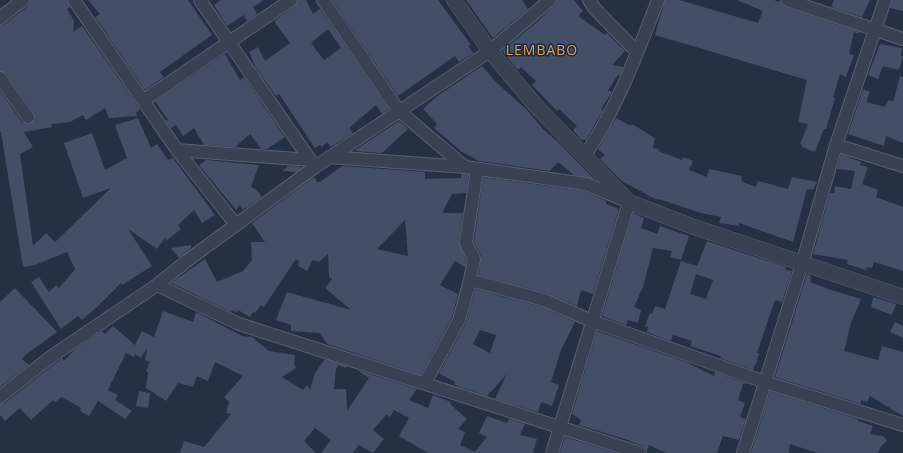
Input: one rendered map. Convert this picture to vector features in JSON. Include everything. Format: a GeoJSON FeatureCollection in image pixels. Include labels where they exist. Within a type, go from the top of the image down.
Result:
{"type":"FeatureCollection","features":[{"type":"Feature","properties":{"kind":"street"},"geometry":{"type":"LineString","coordinates":[[0,18],[23,0]]}},
{"type":"Feature","properties":{"kind":"street"},"geometry":{"type":"LineString","coordinates":[[74,0],[177,150],[236,225]]}},
{"type":"Feature","properties":{"kind":"street"},"geometry":{"type":"LineString","coordinates":[[200,0],[313,164]]}},
{"type":"Feature","properties":{"kind":"street"},"geometry":{"type":"LineString","coordinates":[[144,100],[291,0]]}},
{"type":"Feature","properties":{"kind":"street"},"geometry":{"type":"LineString","coordinates":[[323,0],[399,111],[465,167]]}},
{"type":"Feature","properties":{"kind":"street"},"geometry":{"type":"LineString","coordinates":[[454,0],[490,51],[536,106],[629,202]]}},
{"type":"Feature","properties":{"kind":"street"},"geometry":{"type":"LineString","coordinates":[[0,397],[52,356],[157,285],[313,164],[329,157],[490,51],[550,0]]}},
{"type":"Feature","properties":{"kind":"street"},"geometry":{"type":"LineString","coordinates":[[588,0],[595,10],[637,52]]}},
{"type":"Feature","properties":{"kind":"street"},"geometry":{"type":"LineString","coordinates":[[585,155],[598,137],[637,52],[658,0]]}},
{"type":"Feature","properties":{"kind":"street"},"geometry":{"type":"LineString","coordinates":[[787,0],[903,39]]}},
{"type":"Feature","properties":{"kind":"street"},"geometry":{"type":"LineString","coordinates":[[743,453],[802,264],[836,145],[884,0]]}},
{"type":"Feature","properties":{"kind":"street"},"geometry":{"type":"LineString","coordinates":[[0,78],[28,117]]}},
{"type":"Feature","properties":{"kind":"street"},"geometry":{"type":"LineString","coordinates":[[836,145],[903,166]]}},
{"type":"Feature","properties":{"kind":"street"},"geometry":{"type":"LineString","coordinates":[[177,150],[313,164]]}},
{"type":"Feature","properties":{"kind":"street"},"geometry":{"type":"LineString","coordinates":[[329,157],[465,167],[586,184],[691,226],[903,297]]}},
{"type":"Feature","properties":{"kind":"street"},"geometry":{"type":"LineString","coordinates":[[425,383],[459,320],[470,280],[474,259],[466,243],[477,169]]}},
{"type":"Feature","properties":{"kind":"street"},"geometry":{"type":"LineString","coordinates":[[552,453],[629,202]]}},
{"type":"Feature","properties":{"kind":"street"},"geometry":{"type":"LineString","coordinates":[[470,280],[544,300],[592,321],[765,382],[903,425]]}},
{"type":"Feature","properties":{"kind":"street"},"geometry":{"type":"LineString","coordinates":[[157,285],[239,324],[640,453]]}},
{"type":"Feature","properties":{"kind":"building"},"geometry":{"type":"Polygon","coordinates":[[[30,0],[67,0],[70,7],[67,9],[74,21],[73,32],[82,26],[140,109],[136,113],[137,116],[109,118],[105,108],[86,120],[83,115],[70,122],[51,124],[52,127],[24,132],[33,147],[20,154],[33,246],[46,233],[55,242],[111,188],[83,198],[64,143],[92,133],[105,170],[127,158],[115,125],[138,118],[151,148],[157,144],[168,160],[173,158],[215,215],[202,223],[194,210],[178,225],[181,229],[166,241],[165,238],[157,249],[128,229],[152,266],[122,285],[121,283],[82,320],[78,316],[61,329],[31,282],[39,277],[49,292],[56,285],[59,288],[75,269],[67,252],[35,265],[23,267],[0,132],[0,91],[22,122],[29,124],[35,120],[34,113],[6,74],[0,71],[0,25],[5,24],[28,6],[30,0]]]}},
{"type":"Feature","properties":{"kind":"building"},"geometry":{"type":"Polygon","coordinates":[[[88,0],[188,0],[212,35],[160,72],[164,77],[145,90],[95,17],[100,14],[88,0]]]}},
{"type":"Feature","properties":{"kind":"building"},"geometry":{"type":"Polygon","coordinates":[[[221,0],[264,0],[253,7],[257,14],[247,21],[244,15],[227,26],[214,5],[221,0]]]}},
{"type":"Feature","properties":{"kind":"building"},"geometry":{"type":"Polygon","coordinates":[[[298,0],[306,0],[313,14],[320,9],[389,109],[382,114],[376,105],[349,128],[353,133],[331,147],[327,142],[322,147],[320,145],[315,148],[279,94],[276,96],[256,68],[249,52],[258,47],[265,61],[290,43],[274,21],[295,6],[298,0]],[[328,29],[311,43],[324,60],[341,48],[328,29]]]}},
{"type":"Feature","properties":{"kind":"building"},"geometry":{"type":"Polygon","coordinates":[[[332,0],[438,0],[471,45],[468,46],[473,53],[459,62],[455,56],[398,96],[332,0]]]}},
{"type":"Feature","properties":{"kind":"building"},"geometry":{"type":"Polygon","coordinates":[[[466,0],[522,0],[528,9],[493,38],[466,0]]]}},
{"type":"Feature","properties":{"kind":"building"},"geometry":{"type":"Polygon","coordinates":[[[557,0],[574,0],[583,11],[578,16],[605,35],[607,33],[625,51],[612,65],[623,67],[620,75],[618,75],[608,90],[612,92],[601,109],[603,110],[586,140],[580,139],[573,130],[577,126],[559,109],[557,111],[532,85],[536,81],[521,67],[518,70],[502,51],[538,21],[556,4],[557,0]]]}},
{"type":"Feature","properties":{"kind":"building"},"geometry":{"type":"Polygon","coordinates":[[[665,0],[679,0],[758,23],[763,11],[737,0],[774,0],[780,2],[785,7],[859,32],[858,34],[854,32],[849,54],[854,55],[846,77],[840,74],[826,129],[824,129],[815,152],[802,147],[800,144],[808,124],[798,122],[807,80],[655,35],[665,0]]]}},
{"type":"Feature","properties":{"kind":"building"},"geometry":{"type":"Polygon","coordinates":[[[834,0],[870,0],[862,17],[831,7],[834,0]]]}},
{"type":"Feature","properties":{"kind":"building"},"geometry":{"type":"Polygon","coordinates":[[[892,0],[903,0],[903,11],[890,8],[892,0]]]}},
{"type":"Feature","properties":{"kind":"building"},"geometry":{"type":"Polygon","coordinates":[[[880,44],[902,48],[901,56],[903,56],[899,70],[883,66],[878,79],[868,75],[880,44]]]}},
{"type":"Feature","properties":{"kind":"building"},"geometry":{"type":"Polygon","coordinates":[[[225,54],[240,80],[244,77],[285,137],[267,149],[261,149],[250,134],[235,147],[204,145],[194,128],[183,136],[176,125],[171,128],[166,121],[168,120],[155,101],[225,54]]]}},
{"type":"Feature","properties":{"kind":"building"},"geometry":{"type":"Polygon","coordinates":[[[482,66],[497,83],[526,109],[543,129],[559,143],[595,180],[574,175],[558,162],[550,171],[479,161],[462,152],[434,128],[437,124],[423,109],[436,97],[482,66]]]}},
{"type":"Feature","properties":{"kind":"building"},"geometry":{"type":"Polygon","coordinates":[[[900,76],[903,77],[903,143],[886,136],[884,146],[848,134],[863,89],[870,92],[866,102],[885,107],[888,100],[893,102],[900,76]]]}},
{"type":"Feature","properties":{"kind":"building"},"geometry":{"type":"Polygon","coordinates":[[[616,118],[631,126],[632,124],[655,138],[653,148],[659,149],[658,151],[682,160],[683,157],[693,161],[689,170],[707,177],[709,169],[742,176],[741,181],[756,187],[758,181],[788,189],[792,177],[817,182],[813,190],[807,189],[793,242],[739,223],[739,226],[719,223],[721,217],[701,213],[653,198],[622,181],[600,159],[605,155],[598,149],[616,118]]]}},
{"type":"Feature","properties":{"kind":"building"},"geometry":{"type":"Polygon","coordinates":[[[399,121],[408,129],[382,153],[355,150],[399,121]]]}},
{"type":"Feature","properties":{"kind":"building"},"geometry":{"type":"Polygon","coordinates":[[[841,154],[861,162],[860,165],[868,167],[862,184],[878,190],[876,197],[903,207],[903,271],[874,262],[872,268],[867,267],[866,270],[847,264],[848,260],[813,254],[830,193],[834,193],[835,186],[851,189],[855,171],[837,169],[841,154]]]}},
{"type":"Feature","properties":{"kind":"building"},"geometry":{"type":"Polygon","coordinates":[[[206,160],[259,165],[251,187],[256,189],[262,197],[243,210],[240,205],[236,210],[199,165],[206,160]]]}},
{"type":"Feature","properties":{"kind":"building"},"geometry":{"type":"Polygon","coordinates":[[[288,166],[302,167],[296,172],[282,171],[288,166]]]}},
{"type":"Feature","properties":{"kind":"building"},"geometry":{"type":"Polygon","coordinates":[[[342,166],[425,172],[425,179],[461,178],[461,174],[469,175],[466,193],[452,194],[442,213],[463,213],[459,242],[466,260],[465,267],[455,261],[440,285],[458,294],[452,317],[421,375],[327,344],[320,333],[291,331],[291,325],[276,320],[287,292],[351,310],[325,288],[332,279],[329,277],[328,254],[319,262],[313,260],[307,271],[298,266],[299,261],[296,259],[264,307],[261,305],[250,317],[238,310],[237,313],[232,310],[231,312],[171,283],[205,259],[217,282],[243,271],[252,260],[251,242],[265,242],[252,223],[314,177],[317,182],[320,182],[342,166]],[[405,220],[377,249],[408,256],[405,220]]]}},
{"type":"Feature","properties":{"kind":"building"},"geometry":{"type":"Polygon","coordinates":[[[483,177],[584,191],[606,201],[606,204],[619,209],[593,294],[581,290],[577,306],[546,293],[479,275],[481,256],[474,242],[483,177]]]}},
{"type":"Feature","properties":{"kind":"building"},"geometry":{"type":"Polygon","coordinates":[[[633,213],[644,218],[641,228],[657,234],[660,226],[689,236],[681,260],[670,257],[672,251],[653,248],[643,287],[634,307],[641,310],[638,323],[628,320],[626,325],[602,316],[633,213]]]}},
{"type":"Feature","properties":{"kind":"building"},"geometry":{"type":"Polygon","coordinates":[[[707,241],[786,267],[786,270],[792,271],[782,302],[775,300],[757,353],[759,353],[756,365],[755,364],[753,370],[720,358],[721,356],[690,346],[692,341],[673,335],[671,341],[647,332],[648,327],[645,326],[650,313],[652,314],[655,306],[665,309],[681,261],[697,266],[707,241]],[[696,274],[690,294],[706,299],[713,280],[696,274]]]}},
{"type":"Feature","properties":{"kind":"building"},"geometry":{"type":"Polygon","coordinates":[[[191,245],[191,248],[179,258],[171,248],[191,245]]]}},
{"type":"Feature","properties":{"kind":"building"},"geometry":{"type":"Polygon","coordinates":[[[807,274],[811,276],[810,282],[861,299],[851,323],[844,351],[878,360],[882,346],[903,352],[903,416],[870,396],[867,402],[861,400],[861,404],[775,377],[807,274]]]}},
{"type":"Feature","properties":{"kind":"building"},"geometry":{"type":"Polygon","coordinates":[[[15,288],[57,332],[24,356],[22,359],[29,365],[0,387],[0,302],[15,288]]]}},
{"type":"Feature","properties":{"kind":"building"},"geometry":{"type":"Polygon","coordinates":[[[475,289],[542,307],[575,322],[561,350],[551,382],[559,385],[552,406],[541,402],[538,412],[495,399],[507,374],[487,396],[460,387],[454,384],[455,382],[439,373],[466,323],[475,289]],[[480,330],[473,344],[490,353],[496,335],[480,330]]]}},
{"type":"Feature","properties":{"kind":"building"},"geometry":{"type":"Polygon","coordinates":[[[873,297],[896,304],[892,315],[871,307],[873,297]]]}},
{"type":"Feature","properties":{"kind":"building"},"geometry":{"type":"Polygon","coordinates":[[[163,311],[193,322],[196,312],[242,336],[252,337],[269,351],[295,355],[294,364],[296,368],[282,377],[303,390],[307,385],[310,390],[315,373],[325,359],[347,366],[346,368],[338,365],[336,368],[334,389],[346,389],[347,411],[369,378],[357,370],[417,389],[409,400],[428,408],[433,395],[451,402],[450,404],[467,419],[458,429],[465,432],[460,445],[475,452],[487,437],[479,433],[487,416],[507,423],[509,419],[525,424],[520,435],[537,439],[533,453],[428,453],[399,436],[409,418],[394,410],[390,417],[387,414],[373,430],[384,439],[373,453],[359,445],[353,453],[321,453],[331,440],[315,428],[304,441],[316,453],[180,453],[184,441],[204,447],[231,414],[226,413],[229,402],[224,397],[243,376],[215,362],[208,381],[197,376],[193,387],[178,383],[166,401],[146,388],[148,372],[146,371],[150,362],[145,360],[147,348],[141,358],[135,354],[134,357],[126,353],[108,390],[118,395],[115,400],[132,411],[125,419],[98,401],[89,416],[80,411],[81,408],[62,397],[55,402],[53,400],[31,420],[20,408],[5,421],[0,415],[0,404],[5,403],[62,358],[64,361],[74,350],[102,331],[105,334],[113,326],[135,345],[142,331],[154,337],[163,311]]]}},
{"type":"Feature","properties":{"kind":"building"},"geometry":{"type":"Polygon","coordinates":[[[895,322],[903,326],[903,338],[890,332],[895,322]]]}},
{"type":"Feature","properties":{"kind":"building"},"geometry":{"type":"Polygon","coordinates":[[[597,331],[686,362],[714,376],[715,372],[748,384],[743,384],[738,400],[745,403],[740,417],[746,419],[739,440],[723,436],[717,453],[666,453],[649,445],[647,450],[643,446],[625,439],[579,425],[581,420],[572,414],[597,331]]]}},
{"type":"Feature","properties":{"kind":"building"},"geometry":{"type":"Polygon","coordinates":[[[139,391],[150,393],[148,408],[136,406],[139,391]]]}},
{"type":"Feature","properties":{"kind":"building"},"geometry":{"type":"Polygon","coordinates":[[[770,391],[858,419],[858,421],[873,426],[870,434],[883,436],[887,441],[881,446],[878,453],[817,453],[790,444],[789,453],[751,453],[770,391]]]}},
{"type":"Feature","properties":{"kind":"building"},"geometry":{"type":"Polygon","coordinates":[[[565,437],[616,453],[560,453],[565,437]]]}},
{"type":"Feature","properties":{"kind":"district","name":"LEMBABO"},"geometry":{"type":"Point","coordinates":[542,50]}}]}
